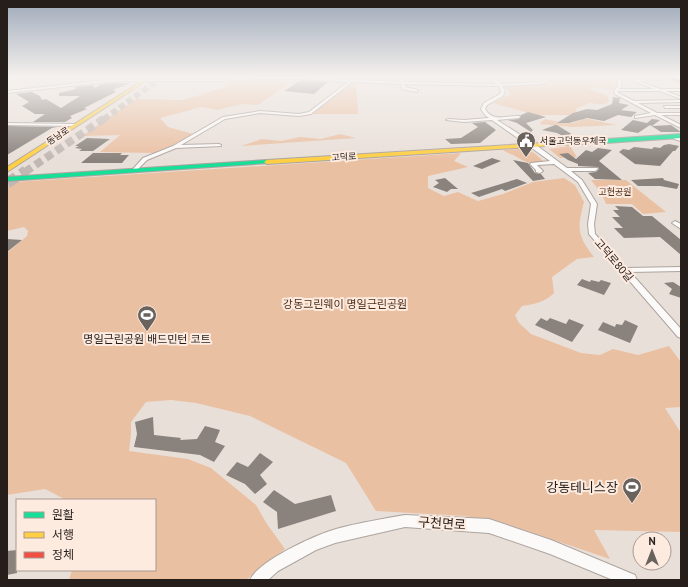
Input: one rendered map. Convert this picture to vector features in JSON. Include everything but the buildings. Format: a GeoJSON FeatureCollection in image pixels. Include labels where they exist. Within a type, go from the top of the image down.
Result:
{"type":"FeatureCollection","features":[{"type":"Feature","properties":{"kind":"main road","name":"동남로"},"geometry":{"type":"LineString","coordinates":[[7,170],[108,104]]}},
{"type":"Feature","properties":{"kind":"main road","name":"고덕로"},"geometry":{"type":"LineString","coordinates":[[7,179],[679,138]]}},
{"type":"Feature","properties":{"kind":"street"},"geometry":{"type":"LineString","coordinates":[[135,170],[145,159],[175,146],[224,118],[260,112],[305,115],[321,104]]}},
{"type":"Feature","properties":{"kind":"street"},"geometry":{"type":"LineString","coordinates":[[485,104],[483,109],[492,119]]}},
{"type":"Feature","properties":{"kind":"street"},"geometry":{"type":"LineString","coordinates":[[637,104],[681,127]]}},
{"type":"Feature","properties":{"kind":"street"},"geometry":{"type":"LineString","coordinates":[[658,104],[680,114]]}},
{"type":"Feature","properties":{"kind":"street"},"geometry":{"type":"LineString","coordinates":[[665,108],[681,107]]}},
{"type":"Feature","properties":{"kind":"street"},"geometry":{"type":"LineString","coordinates":[[636,117],[656,114],[680,114]]}},
{"type":"Feature","properties":{"kind":"street"},"geometry":{"type":"LineString","coordinates":[[448,120],[519,117]]}},
{"type":"Feature","properties":{"kind":"street","name":"고덕로80길"},"geometry":{"type":"LineString","coordinates":[[492,119],[534,146],[584,186],[594,204],[591,224],[592,234],[681,335]]}},
{"type":"Feature","properties":{"kind":"street"},"geometry":{"type":"LineString","coordinates":[[464,120],[471,127]]}},
{"type":"Feature","properties":{"kind":"street"},"geometry":{"type":"LineString","coordinates":[[7,124],[76,125]]}},
{"type":"Feature","properties":{"kind":"street"},"geometry":{"type":"LineString","coordinates":[[175,146],[219,145]]}},
{"type":"Feature","properties":{"kind":"street"},"geometry":{"type":"LineString","coordinates":[[538,171],[540,171],[533,164],[554,162]]}},
{"type":"Feature","properties":{"kind":"street"},"geometry":{"type":"LineString","coordinates":[[565,170],[595,169]]}},
{"type":"Feature","properties":{"kind":"street"},"geometry":{"type":"LineString","coordinates":[[675,223],[681,227]]}},
{"type":"Feature","properties":{"kind":"street"},"geometry":{"type":"LineString","coordinates":[[623,270],[681,269]]}},
{"type":"Feature","properties":{"kind":"street","name":"구천면로"},"geometry":{"type":"LineString","coordinates":[[257,580],[273,566],[317,543],[335,536],[405,521],[489,526],[551,547],[630,580]]}},
{"type":"Feature","properties":{"kind":"green space"},"geometry":{"type":"Polygon","coordinates":[[[128,104],[240,104],[218,110],[201,107],[160,118],[168,127],[193,134],[164,150],[154,153],[100,152],[120,135],[82,136],[128,104]]]}},
{"type":"Feature","properties":{"kind":"green space"},"geometry":{"type":"Polygon","coordinates":[[[325,104],[357,104],[358,114],[313,114],[325,104]]]}},
{"type":"Feature","properties":{"kind":"green space"},"geometry":{"type":"Polygon","coordinates":[[[498,104],[587,104],[577,108],[575,113],[571,115],[536,115],[498,104]]]}},
{"type":"Feature","properties":{"kind":"green space"},"geometry":{"type":"Polygon","coordinates":[[[584,118],[616,125],[573,127],[539,124],[545,119],[570,123],[584,118]]]}},
{"type":"Feature","properties":{"kind":"green space"},"geometry":{"type":"Polygon","coordinates":[[[340,134],[356,138],[241,146],[262,139],[281,141],[300,137],[321,139],[340,134]]]}},
{"type":"Feature","properties":{"kind":"green space"},"geometry":{"type":"Polygon","coordinates":[[[570,146],[577,157],[560,158],[549,149],[570,146]]]}},
{"type":"Feature","properties":{"kind":"green space"},"geometry":{"type":"Polygon","coordinates":[[[520,149],[531,151],[545,163],[533,163],[521,160],[503,150],[520,149]]]}},
{"type":"Feature","properties":{"kind":"green space","name":"강동그린웨이 명일근린공원"},"geometry":{"type":"Polygon","coordinates":[[[461,153],[454,161],[468,167],[428,176],[428,188],[444,196],[458,192],[478,201],[503,194],[533,182],[564,178],[575,185],[584,202],[580,219],[580,231],[584,243],[594,257],[577,259],[552,277],[554,293],[544,301],[522,306],[515,315],[519,323],[531,334],[581,353],[600,355],[613,349],[638,355],[669,346],[681,362],[681,407],[665,408],[681,433],[681,532],[594,530],[610,559],[524,530],[465,516],[376,511],[346,463],[250,416],[196,403],[171,400],[146,402],[131,422],[129,451],[188,459],[211,468],[256,505],[267,524],[285,549],[246,580],[69,580],[72,571],[156,571],[156,499],[64,499],[45,489],[7,495],[7,253],[27,236],[28,231],[24,227],[7,231],[7,187],[14,182],[461,153]]]}},
{"type":"Feature","properties":{"kind":"green space","name":"고현공원"},"geometry":{"type":"Polygon","coordinates":[[[591,180],[626,180],[666,212],[643,214],[632,204],[606,204],[602,194],[591,180]]]}},
{"type":"Feature","properties":{"kind":"tunnel"},"geometry":{"type":"LineString","coordinates":[[104,119],[124,104]]}},
{"type":"Feature","properties":{"kind":"tunnel"},"geometry":{"type":"LineString","coordinates":[[25,172],[105,118]]}},
{"type":"Feature","properties":{"kind":"tunnel"},"geometry":{"type":"LineString","coordinates":[[7,183],[26,171]]}},
{"type":"Feature","properties":{"kind":"traffic: fast"},"geometry":{"type":"LineString","coordinates":[[606,141],[681,136]]}},
{"type":"Feature","properties":{"kind":"traffic: fast"},"geometry":{"type":"LineString","coordinates":[[7,179],[267,162]]}},
{"type":"Feature","properties":{"kind":"traffic: slow"},"geometry":{"type":"LineString","coordinates":[[7,170],[109,104]]}},
{"type":"Feature","properties":{"kind":"traffic: slow"},"geometry":{"type":"LineString","coordinates":[[267,162],[606,141]]}},
{"type":"Feature","properties":{"kind":"place","name":"서울고덕동우체국"},"geometry":{"type":"Point","coordinates":[526,158]}},
{"type":"Feature","properties":{"kind":"place","name":"명일근린공원 배드민턴 코트"},"geometry":{"type":"Point","coordinates":[147,332]}},
{"type":"Feature","properties":{"kind":"place","name":"강동테니스장"},"geometry":{"type":"Point","coordinates":[632,504]}}]}
